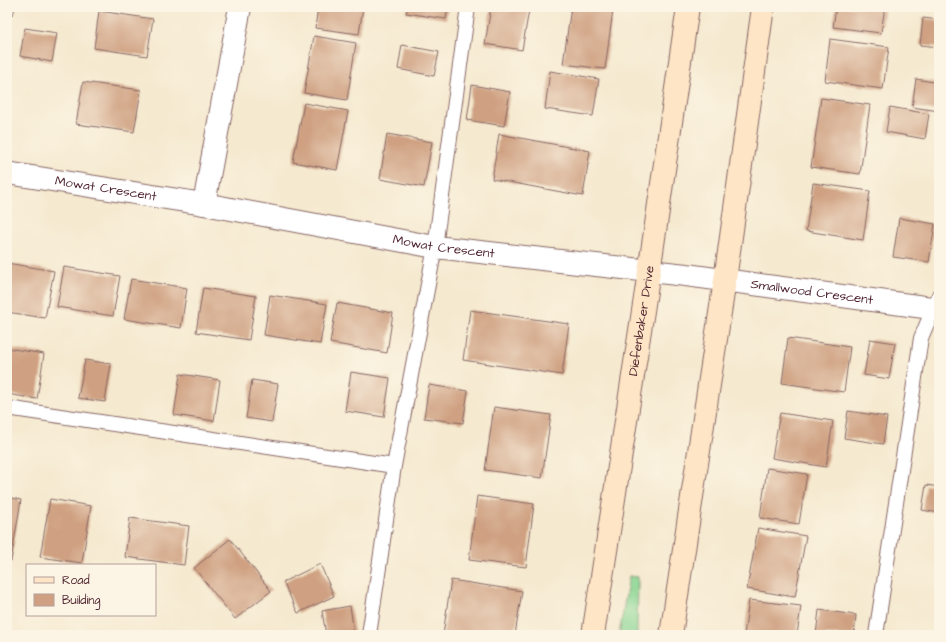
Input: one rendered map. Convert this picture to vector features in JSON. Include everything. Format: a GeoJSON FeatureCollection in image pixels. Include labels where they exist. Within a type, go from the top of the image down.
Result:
{"type":"FeatureCollection","features":[{"type":"Feature","properties":{"kind":"street"},"geometry":{"type":"LineString","coordinates":[[204,204],[240,7]]}},
{"type":"Feature","properties":{"kind":"street","name":"Diefenbaker Drive"},"geometry":{"type":"LineString","coordinates":[[593,635],[688,7]]}},
{"type":"Feature","properties":{"kind":"street"},"geometry":{"type":"LineString","coordinates":[[670,635],[725,280],[763,7]]}},
{"type":"Feature","properties":{"kind":"street","name":"Mowat Crescent"},"geometry":{"type":"LineString","coordinates":[[7,174],[204,204],[434,247],[686,275]]}},
{"type":"Feature","properties":{"kind":"street","name":"Smallwood Crescent"},"geometry":{"type":"LineString","coordinates":[[686,275],[937,304]]}},
{"type":"Feature","properties":{"kind":"lane"},"geometry":{"type":"LineString","coordinates":[[369,635],[394,466],[434,247],[468,7]]}},
{"type":"Feature","properties":{"kind":"lane"},"geometry":{"type":"LineString","coordinates":[[876,635],[921,338],[937,304]]}},
{"type":"Feature","properties":{"kind":"lane"},"geometry":{"type":"LineString","coordinates":[[7,408],[394,466]]}},
{"type":"Feature","properties":{"kind":"green space"},"geometry":{"type":"Polygon","coordinates":[[[629,576],[638,577],[637,635],[619,635],[629,576]]]}},
{"type":"Feature","properties":{"kind":"building"},"geometry":{"type":"Polygon","coordinates":[[[318,7],[363,7],[359,34],[315,28],[318,7]]]}},
{"type":"Feature","properties":{"kind":"building"},"geometry":{"type":"Polygon","coordinates":[[[408,7],[448,7],[446,19],[406,13],[408,7]]]}},
{"type":"Feature","properties":{"kind":"building"},"geometry":{"type":"Polygon","coordinates":[[[491,7],[511,7],[529,10],[522,50],[485,44],[491,7]]]}},
{"type":"Feature","properties":{"kind":"building"},"geometry":{"type":"Polygon","coordinates":[[[571,7],[613,10],[605,69],[563,64],[571,7]]]}},
{"type":"Feature","properties":{"kind":"building"},"geometry":{"type":"Polygon","coordinates":[[[836,7],[885,7],[881,33],[833,27],[836,7]]]}},
{"type":"Feature","properties":{"kind":"building"},"geometry":{"type":"Polygon","coordinates":[[[99,11],[153,19],[147,56],[94,48],[99,11]]]}},
{"type":"Feature","properties":{"kind":"building"},"geometry":{"type":"Polygon","coordinates":[[[923,18],[939,20],[939,47],[920,45],[923,18]]]}},
{"type":"Feature","properties":{"kind":"building"},"geometry":{"type":"Polygon","coordinates":[[[25,28],[57,33],[52,62],[20,56],[25,28]]]}},
{"type":"Feature","properties":{"kind":"building"},"geometry":{"type":"Polygon","coordinates":[[[314,36],[356,43],[347,100],[304,93],[314,36]]]}},
{"type":"Feature","properties":{"kind":"building"},"geometry":{"type":"Polygon","coordinates":[[[830,39],[889,47],[883,89],[825,81],[830,39]]]}},
{"type":"Feature","properties":{"kind":"building"},"geometry":{"type":"Polygon","coordinates":[[[402,45],[439,52],[434,76],[398,69],[402,45]]]}},
{"type":"Feature","properties":{"kind":"building"},"geometry":{"type":"Polygon","coordinates":[[[550,71],[599,79],[593,116],[545,109],[550,71]]]}},
{"type":"Feature","properties":{"kind":"building"},"geometry":{"type":"Polygon","coordinates":[[[916,79],[939,83],[939,111],[912,107],[916,79]]]}},
{"type":"Feature","properties":{"kind":"building"},"geometry":{"type":"Polygon","coordinates":[[[83,82],[141,90],[134,132],[76,124],[83,82]]]}},
{"type":"Feature","properties":{"kind":"building"},"geometry":{"type":"Polygon","coordinates":[[[472,85],[510,92],[504,126],[467,120],[472,85]]]}},
{"type":"Feature","properties":{"kind":"building"},"geometry":{"type":"Polygon","coordinates":[[[821,98],[870,105],[860,174],[811,167],[821,98]]]}},
{"type":"Feature","properties":{"kind":"building"},"geometry":{"type":"Polygon","coordinates":[[[304,103],[348,111],[337,170],[293,162],[304,103]]]}},
{"type":"Feature","properties":{"kind":"building"},"geometry":{"type":"Polygon","coordinates":[[[890,107],[929,114],[925,139],[886,132],[890,107]]]}},
{"type":"Feature","properties":{"kind":"building"},"geometry":{"type":"Polygon","coordinates":[[[387,134],[432,142],[424,187],[380,179],[387,134]]]}},
{"type":"Feature","properties":{"kind":"building"},"geometry":{"type":"Polygon","coordinates":[[[499,134],[590,151],[583,196],[492,179],[499,134]]]}},
{"type":"Feature","properties":{"kind":"building"},"geometry":{"type":"Polygon","coordinates":[[[813,183],[870,191],[863,240],[806,231],[813,183]]]}},
{"type":"Feature","properties":{"kind":"building"},"geometry":{"type":"Polygon","coordinates":[[[899,218],[935,224],[929,262],[893,257],[899,218]]]}},
{"type":"Feature","properties":{"kind":"building"},"geometry":{"type":"Polygon","coordinates":[[[7,263],[54,271],[45,318],[7,312],[7,263]]]}},
{"type":"Feature","properties":{"kind":"building"},"geometry":{"type":"Polygon","coordinates":[[[64,267],[120,276],[113,316],[57,307],[64,267]]]}},
{"type":"Feature","properties":{"kind":"building"},"geometry":{"type":"Polygon","coordinates":[[[131,279],[187,288],[181,328],[124,319],[131,279]]]}},
{"type":"Feature","properties":{"kind":"building"},"geometry":{"type":"Polygon","coordinates":[[[203,288],[256,296],[249,340],[196,332],[203,288]]]}},
{"type":"Feature","properties":{"kind":"building"},"geometry":{"type":"Polygon","coordinates":[[[270,295],[327,304],[320,344],[264,335],[270,295]]]}},
{"type":"Feature","properties":{"kind":"building"},"geometry":{"type":"Polygon","coordinates":[[[337,303],[393,313],[387,353],[330,343],[337,303]]]}},
{"type":"Feature","properties":{"kind":"building"},"geometry":{"type":"Polygon","coordinates":[[[470,310],[569,324],[562,375],[463,360],[470,310]]]}},
{"type":"Feature","properties":{"kind":"building"},"geometry":{"type":"Polygon","coordinates":[[[788,338],[850,347],[844,392],[782,383],[788,338]]]}},
{"type":"Feature","properties":{"kind":"building"},"geometry":{"type":"Polygon","coordinates":[[[870,339],[895,343],[889,379],[864,375],[870,339]]]}},
{"type":"Feature","properties":{"kind":"building"},"geometry":{"type":"Polygon","coordinates":[[[7,348],[44,354],[37,399],[7,394],[7,348]]]}},
{"type":"Feature","properties":{"kind":"building"},"geometry":{"type":"Polygon","coordinates":[[[85,360],[111,364],[105,402],[78,398],[85,360]]]}},
{"type":"Feature","properties":{"kind":"building"},"geometry":{"type":"Polygon","coordinates":[[[351,372],[390,378],[384,417],[345,411],[351,372]]]}},
{"type":"Feature","properties":{"kind":"building"},"geometry":{"type":"Polygon","coordinates":[[[180,374],[220,380],[214,421],[174,415],[180,374]]]}},
{"type":"Feature","properties":{"kind":"building"},"geometry":{"type":"Polygon","coordinates":[[[252,380],[278,384],[272,422],[246,418],[252,380]]]}},
{"type":"Feature","properties":{"kind":"building"},"geometry":{"type":"Polygon","coordinates":[[[429,385],[468,391],[463,423],[424,418],[429,385]]]}},
{"type":"Feature","properties":{"kind":"building"},"geometry":{"type":"Polygon","coordinates":[[[494,407],[551,415],[542,478],[485,470],[494,407]]]}},
{"type":"Feature","properties":{"kind":"building"},"geometry":{"type":"Polygon","coordinates":[[[848,411],[887,417],[883,444],[844,438],[848,411]]]}},
{"type":"Feature","properties":{"kind":"building"},"geometry":{"type":"Polygon","coordinates":[[[780,413],[833,421],[826,467],[772,458],[780,413]]]}},
{"type":"Feature","properties":{"kind":"building"},"geometry":{"type":"Polygon","coordinates":[[[767,468],[807,474],[799,524],[760,518],[767,468]]]}},
{"type":"Feature","properties":{"kind":"building"},"geometry":{"type":"Polygon","coordinates":[[[926,485],[939,487],[939,513],[922,510],[926,485]]]}},
{"type":"Feature","properties":{"kind":"building"},"geometry":{"type":"Polygon","coordinates":[[[477,496],[534,504],[526,567],[469,560],[477,496]]]}},
{"type":"Feature","properties":{"kind":"building"},"geometry":{"type":"Polygon","coordinates":[[[7,497],[21,500],[11,561],[7,560],[7,497]]]}},
{"type":"Feature","properties":{"kind":"building"},"geometry":{"type":"Polygon","coordinates":[[[50,499],[91,506],[82,563],[40,557],[50,499]]]}},
{"type":"Feature","properties":{"kind":"building"},"geometry":{"type":"Polygon","coordinates":[[[130,518],[189,526],[184,565],[125,557],[130,518]]]}},
{"type":"Feature","properties":{"kind":"building"},"geometry":{"type":"Polygon","coordinates":[[[758,528],[806,536],[795,597],[747,589],[758,528]]]}},
{"type":"Feature","properties":{"kind":"building"},"geometry":{"type":"Polygon","coordinates":[[[230,539],[271,591],[235,619],[194,568],[230,539]]]}},
{"type":"Feature","properties":{"kind":"building"},"geometry":{"type":"Polygon","coordinates":[[[320,564],[334,596],[298,613],[283,582],[320,564]]]}},
{"type":"Feature","properties":{"kind":"building"},"geometry":{"type":"Polygon","coordinates":[[[451,580],[522,591],[515,635],[443,635],[451,580]]]}},
{"type":"Feature","properties":{"kind":"building"},"geometry":{"type":"Polygon","coordinates":[[[749,600],[801,606],[797,635],[744,635],[749,600]]]}},
{"type":"Feature","properties":{"kind":"building"},"geometry":{"type":"Polygon","coordinates":[[[350,606],[354,632],[326,635],[322,611],[350,606]]]}},
{"type":"Feature","properties":{"kind":"building"},"geometry":{"type":"Polygon","coordinates":[[[819,610],[856,615],[854,635],[816,635],[819,610]]]}}]}
